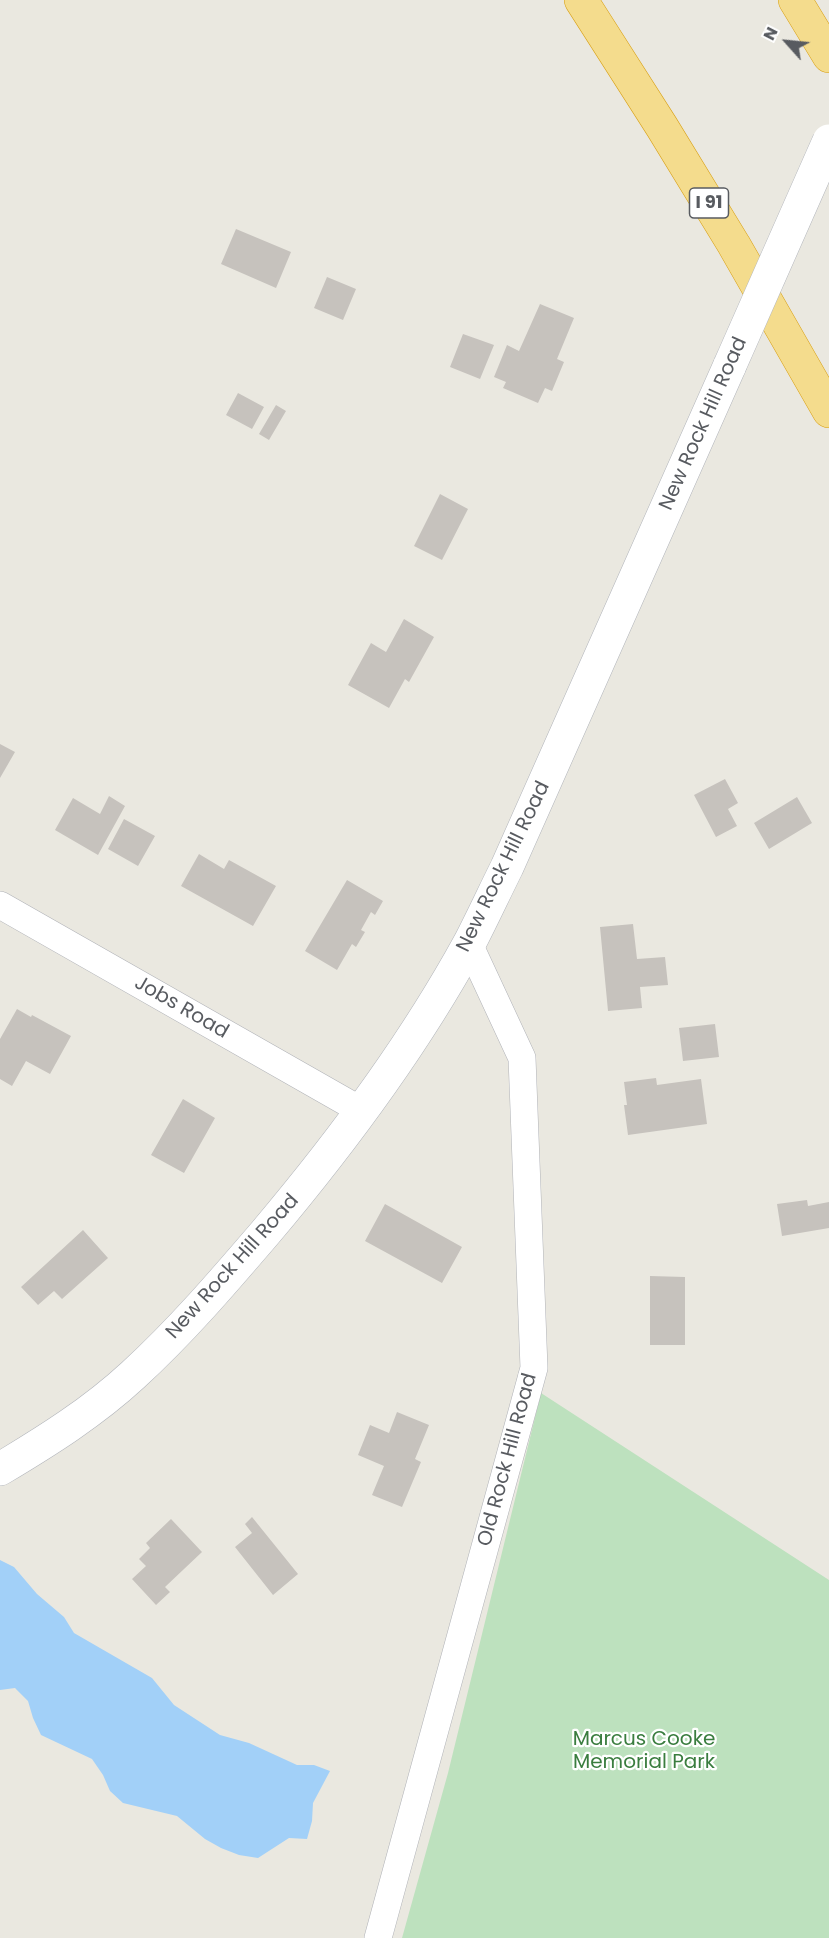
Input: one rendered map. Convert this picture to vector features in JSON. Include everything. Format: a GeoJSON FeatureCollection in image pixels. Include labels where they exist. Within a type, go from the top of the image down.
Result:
{"type":"FeatureCollection","features":[{"type":"Feature","properties":{"kind":"highway","name":"I 91"},"geometry":{"type":"LineString","coordinates":[[581,0],[716,216],[829,411]]}},
{"type":"Feature","properties":{"kind":"highway"},"geometry":{"type":"LineString","coordinates":[[795,0],[829,56]]}},
{"type":"Feature","properties":{"kind":"main road","name":"New Rock Hill Road"},"geometry":{"type":"LineString","coordinates":[[0,1469],[87,1413],[132,1376],[193,1316],[300,1192],[362,1111],[407,1046],[469,944],[551,769],[829,141]]}},
{"type":"Feature","properties":{"kind":"street","name":"Jobs Road"},"geometry":{"type":"LineString","coordinates":[[0,905],[362,1111]]}},
{"type":"Feature","properties":{"kind":"street","name":"Old Rock Hill Road"},"geometry":{"type":"LineString","coordinates":[[378,1938],[534,1368],[522,1058],[469,944]]}},
{"type":"Feature","properties":{"kind":"green space","name":"Marcus Cooke Memorial Park"},"geometry":{"type":"Polygon","coordinates":[[[541,1393],[829,1580],[829,1938],[402,1938],[448,1773],[541,1393]]]}},
{"type":"Feature","properties":{"kind":"water"},"geometry":{"type":"Polygon","coordinates":[[[0,1560],[14,1567],[37,1594],[64,1617],[74,1633],[152,1678],[174,1705],[220,1735],[249,1743],[297,1765],[314,1765],[330,1771],[313,1803],[312,1821],[307,1839],[289,1838],[258,1858],[239,1855],[221,1848],[205,1839],[177,1816],[123,1803],[110,1791],[92,1759],[41,1735],[28,1701],[15,1688],[0,1690],[0,1560]]]}},
{"type":"Feature","properties":{"kind":"building"},"geometry":{"type":"Polygon","coordinates":[[[236,229],[291,252],[276,288],[221,264],[236,229]]]}},
{"type":"Feature","properties":{"kind":"building"},"geometry":{"type":"Polygon","coordinates":[[[327,277],[356,289],[343,320],[314,308],[327,277]]]}},
{"type":"Feature","properties":{"kind":"building"},"geometry":{"type":"Polygon","coordinates":[[[540,304],[574,318],[557,359],[564,362],[552,391],[545,388],[538,403],[503,388],[506,382],[494,377],[507,345],[519,351],[540,304]]]}},
{"type":"Feature","properties":{"kind":"building"},"geometry":{"type":"Polygon","coordinates":[[[463,334],[494,345],[480,379],[450,367],[463,334]]]}},
{"type":"Feature","properties":{"kind":"building"},"geometry":{"type":"Polygon","coordinates":[[[238,393],[264,407],[252,429],[226,415],[238,393]]]}},
{"type":"Feature","properties":{"kind":"building"},"geometry":{"type":"Polygon","coordinates":[[[276,405],[286,411],[269,440],[259,434],[276,405]]]}},
{"type":"Feature","properties":{"kind":"building"},"geometry":{"type":"Polygon","coordinates":[[[440,494],[468,509],[442,560],[414,546],[440,494]]]}},
{"type":"Feature","properties":{"kind":"building"},"geometry":{"type":"Polygon","coordinates":[[[404,619],[434,637],[409,682],[405,679],[389,708],[348,685],[371,643],[386,652],[404,619]]]}},
{"type":"Feature","properties":{"kind":"building"},"geometry":{"type":"Polygon","coordinates":[[[0,744],[15,752],[0,778],[0,744]]]}},
{"type":"Feature","properties":{"kind":"building"},"geometry":{"type":"Polygon","coordinates":[[[725,779],[738,803],[728,809],[737,826],[716,837],[694,795],[725,779]]]}},
{"type":"Feature","properties":{"kind":"building"},"geometry":{"type":"Polygon","coordinates":[[[109,796],[125,806],[98,855],[55,830],[73,798],[100,814],[109,796]]]}},
{"type":"Feature","properties":{"kind":"building"},"geometry":{"type":"Polygon","coordinates":[[[797,797],[812,823],[769,849],[754,823],[797,797]]]}},
{"type":"Feature","properties":{"kind":"building"},"geometry":{"type":"Polygon","coordinates":[[[124,819],[155,836],[138,866],[108,849],[124,819]]]}},
{"type":"Feature","properties":{"kind":"building"},"geometry":{"type":"Polygon","coordinates":[[[199,854],[224,869],[229,860],[276,886],[253,926],[181,886],[199,854]]]}},
{"type":"Feature","properties":{"kind":"building"},"geometry":{"type":"Polygon","coordinates":[[[347,880],[383,901],[375,915],[371,912],[361,930],[365,932],[356,947],[352,944],[337,970],[305,951],[347,880]]]}},
{"type":"Feature","properties":{"kind":"building"},"geometry":{"type":"Polygon","coordinates":[[[633,924],[637,959],[665,957],[668,985],[640,987],[642,1008],[608,1011],[600,927],[633,924]]]}},
{"type":"Feature","properties":{"kind":"building"},"geometry":{"type":"Polygon","coordinates":[[[17,1009],[71,1036],[50,1074],[26,1061],[12,1086],[0,1079],[0,1039],[17,1009]]]}},
{"type":"Feature","properties":{"kind":"building"},"geometry":{"type":"Polygon","coordinates":[[[715,1024],[719,1057],[683,1061],[679,1028],[715,1024]]]}},
{"type":"Feature","properties":{"kind":"building"},"geometry":{"type":"Polygon","coordinates":[[[656,1078],[657,1085],[701,1079],[707,1124],[628,1135],[624,1082],[656,1078]]]}},
{"type":"Feature","properties":{"kind":"building"},"geometry":{"type":"Polygon","coordinates":[[[183,1099],[215,1118],[184,1173],[151,1155],[183,1099]]]}},
{"type":"Feature","properties":{"kind":"building"},"geometry":{"type":"Polygon","coordinates":[[[807,1200],[808,1206],[829,1202],[829,1228],[782,1236],[777,1204],[807,1200]]]}},
{"type":"Feature","properties":{"kind":"building"},"geometry":{"type":"Polygon","coordinates":[[[385,1204],[462,1247],[442,1283],[365,1241],[385,1204]]]}},
{"type":"Feature","properties":{"kind":"building"},"geometry":{"type":"Polygon","coordinates":[[[83,1230],[108,1258],[62,1299],[54,1291],[38,1305],[21,1287],[83,1230]]]}},
{"type":"Feature","properties":{"kind":"building"},"geometry":{"type":"Polygon","coordinates":[[[650,1276],[685,1277],[685,1345],[650,1345],[650,1276]]]}},
{"type":"Feature","properties":{"kind":"building"},"geometry":{"type":"Polygon","coordinates":[[[397,1412],[429,1425],[415,1459],[421,1462],[402,1507],[372,1495],[384,1466],[358,1455],[370,1425],[389,1433],[397,1412]]]}},
{"type":"Feature","properties":{"kind":"building"},"geometry":{"type":"Polygon","coordinates":[[[252,1517],[298,1574],[273,1595],[235,1547],[252,1533],[245,1524],[252,1517]]]}},
{"type":"Feature","properties":{"kind":"building"},"geometry":{"type":"Polygon","coordinates":[[[171,1519],[202,1552],[165,1587],[170,1592],[156,1605],[132,1579],[146,1566],[139,1559],[150,1548],[146,1543],[171,1519]]]}}]}
